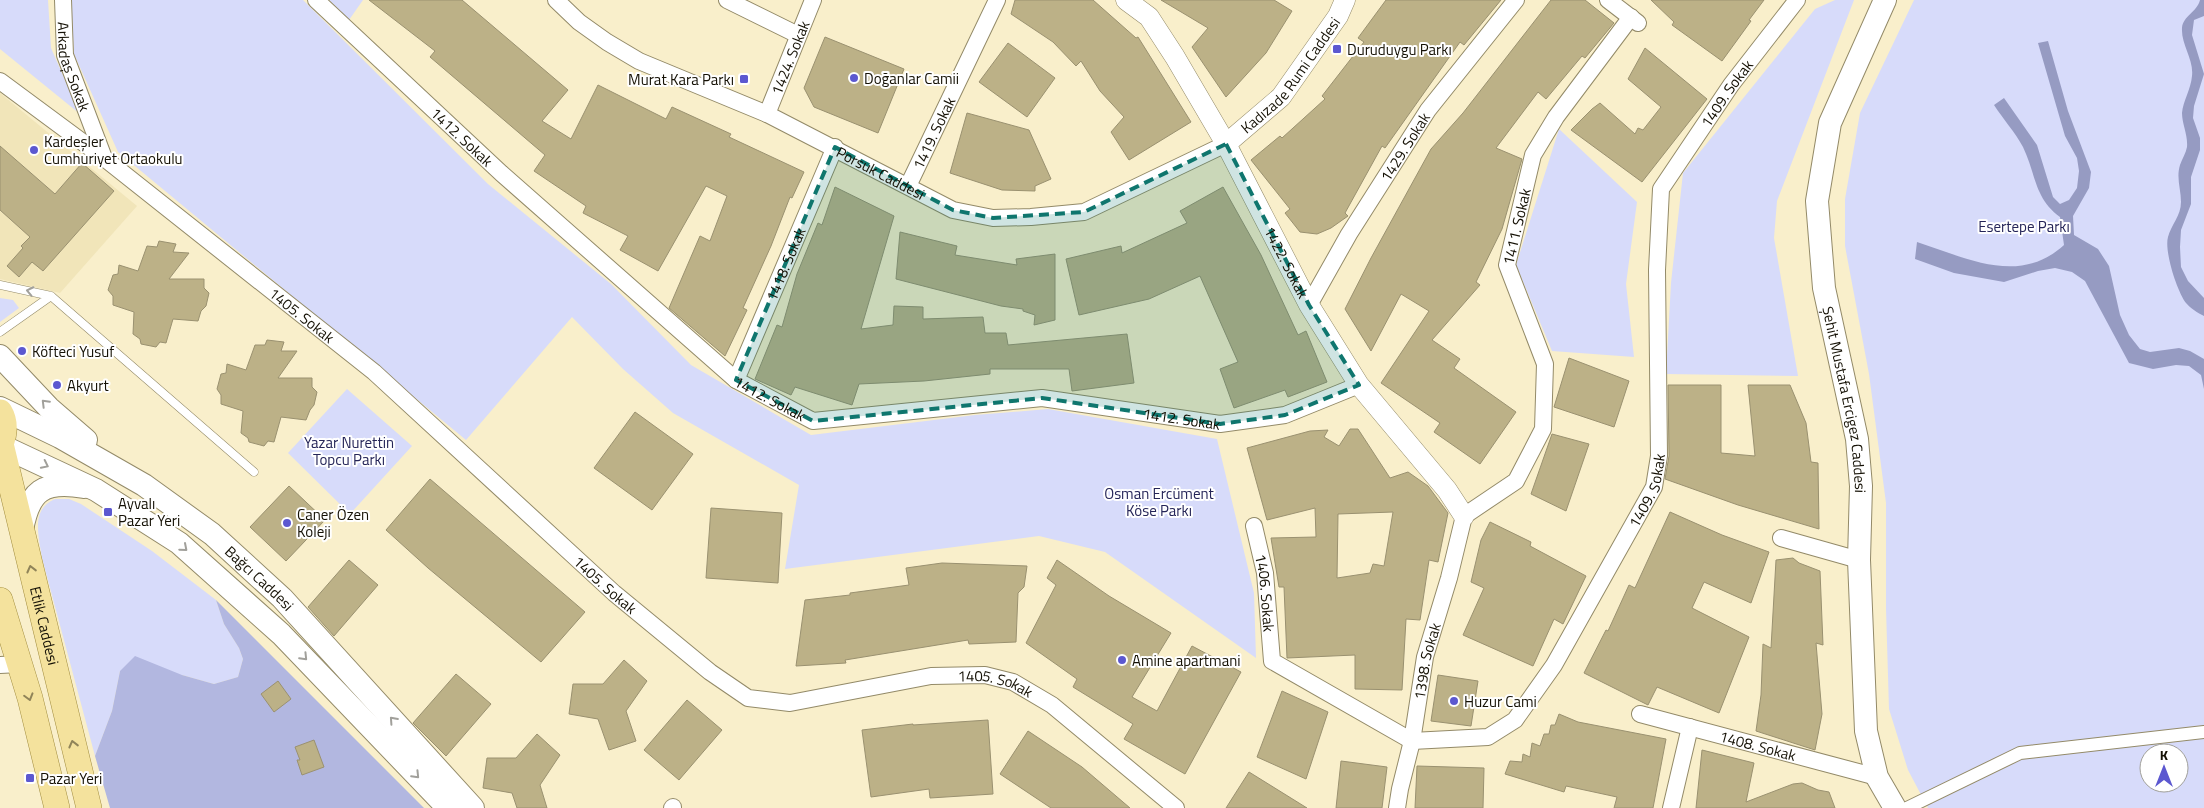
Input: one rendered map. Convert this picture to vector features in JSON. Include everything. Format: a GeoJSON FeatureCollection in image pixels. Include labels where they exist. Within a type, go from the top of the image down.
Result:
{"type":"FeatureCollection","features":[{"type":"Feature","properties":{"kind":"main road","name":"Şehit Mustafa Ercigez Caddesi"},"geometry":{"type":"LineString","coordinates":[[1885,0],[1830,123],[1817,201],[1824,288],[1857,439],[1861,486],[1859,560],[1866,731],[1877,777],[1894,808]]}},
{"type":"Feature","properties":{"kind":"main road"},"geometry":{"type":"LineString","coordinates":[[0,356],[49,408],[120,471]]}},
{"type":"Feature","properties":{"kind":"main road","name":"Bağcı Caddesi"},"geometry":{"type":"LineString","coordinates":[[0,408],[60,436],[144,485],[212,534],[274,590],[473,808]]}},
{"type":"Feature","properties":{"kind":"main road","name":"Etlik Caddesi"},"geometry":{"type":"LineString","coordinates":[[0,412],[5,424],[0,444],[89,808]]}},
{"type":"Feature","properties":{"kind":"main road","name":"Bağcı Caddesi"},"geometry":{"type":"LineString","coordinates":[[0,444],[96,490],[179,543],[282,634],[448,808]]}},
{"type":"Feature","properties":{"kind":"main road"},"geometry":{"type":"LineString","coordinates":[[22,530],[26,509],[31,500],[47,488],[62,486],[96,490]]}},
{"type":"Feature","properties":{"kind":"main road"},"geometry":{"type":"LineString","coordinates":[[0,600],[10,665],[57,808]]}},
{"type":"Feature","properties":{"kind":"street","name":"Arkadaş Sokak"},"geometry":{"type":"LineString","coordinates":[[63,0],[65,55],[104,158]]}},
{"type":"Feature","properties":{"kind":"street","name":"1412. Sokak"},"geometry":{"type":"LineString","coordinates":[[316,0],[501,173],[736,380],[813,421],[1042,398],[1220,424],[1285,415],[1359,385]]}},
{"type":"Feature","properties":{"kind":"street","name":"Porsuk Caddesi"},"geometry":{"type":"LineString","coordinates":[[556,0],[579,22],[639,62],[766,114],[835,147],[953,210],[993,218],[1031,217],[1084,212],[1226,144]]}},
{"type":"Feature","properties":{"kind":"street"},"geometry":{"type":"LineString","coordinates":[[727,0],[798,35]]}},
{"type":"Feature","properties":{"kind":"street","name":"1424. Sokak"},"geometry":{"type":"LineString","coordinates":[[766,114],[813,0]]}},
{"type":"Feature","properties":{"kind":"street","name":"1419. Sokak"},"geometry":{"type":"LineString","coordinates":[[908,186],[998,0]]}},
{"type":"Feature","properties":{"kind":"street","name":"1422. Sokak"},"geometry":{"type":"LineString","coordinates":[[1126,0],[1150,18],[1226,144],[1309,305],[1359,385],[1447,490],[1464,516]]}},
{"type":"Feature","properties":{"kind":"street","name":"Kadızade Rumi Caddesi"},"geometry":{"type":"LineString","coordinates":[[1226,144],[1281,97],[1338,16],[1345,0]]}},
{"type":"Feature","properties":{"kind":"street","name":"1429. Sokak"},"geometry":{"type":"LineString","coordinates":[[1309,305],[1349,234],[1428,110],[1516,0]]}},
{"type":"Feature","properties":{"kind":"street","name":"1411. Sokak"},"geometry":{"type":"LineString","coordinates":[[1464,516],[1516,481],[1542,429],[1545,364],[1507,265],[1533,155],[1556,117],[1635,21],[1608,0]]}},
{"type":"Feature","properties":{"kind":"street","name":"1409. Sokak"},"geometry":{"type":"LineString","coordinates":[[1412,741],[1488,737],[1515,720],[1554,665],[1654,487],[1659,456],[1657,270],[1661,189],[1739,74],[1797,0]]}},
{"type":"Feature","properties":{"kind":"street","name":"1405. Sokak"},"geometry":{"type":"LineString","coordinates":[[0,81],[104,158],[374,372],[614,593],[710,672],[748,698],[790,702],[930,676],[984,675],[1013,682],[1052,705],[1176,808]]}},
{"type":"Feature","properties":{"kind":"street","name":"1418. Sokak"},"geometry":{"type":"LineString","coordinates":[[736,380],[835,147]]}},
{"type":"Feature","properties":{"kind":"street","name":"1398. Sokak"},"geometry":{"type":"LineString","coordinates":[[1397,808],[1412,741],[1425,657],[1449,578],[1464,516]]}},
{"type":"Feature","properties":{"kind":"street","name":"1406. Sokak"},"geometry":{"type":"LineString","coordinates":[[1254,526],[1265,572],[1272,660],[1412,741]]}},
{"type":"Feature","properties":{"kind":"street"},"geometry":{"type":"LineString","coordinates":[[1781,538],[1859,560]]}},
{"type":"Feature","properties":{"kind":"street","name":"1408. Sokak"},"geometry":{"type":"LineString","coordinates":[[1640,714],[1877,777]]}},
{"type":"Feature","properties":{"kind":"street"},"geometry":{"type":"LineString","coordinates":[[1671,808],[1690,727]]}},
{"type":"Feature","properties":{"kind":"street"},"geometry":{"type":"LineString","coordinates":[[1907,808],[2020,753],[2204,732]]}},
{"type":"Feature","properties":{"kind":"lane"},"geometry":{"type":"LineString","coordinates":[[0,285],[51,296],[254,472]]}},
{"type":"Feature","properties":{"kind":"lane"},"geometry":{"type":"LineString","coordinates":[[0,332],[51,296]]}},
{"type":"Feature","properties":{"kind":"highlighted area"},"geometry":{"type":"Polygon","coordinates":[[[1226,144],[1309,305],[1359,385],[1285,415],[1220,424],[1042,398],[813,421],[736,380],[835,147],[953,210],[993,218],[1084,212],[1226,144]]]}},
{"type":"Feature","properties":{"kind":"shaded area"},"geometry":{"type":"Polygon","coordinates":[[[2200,0],[2204,0],[2204,16],[2194,20],[2192,35],[2204,74],[2194,106],[2193,118],[2200,138],[2200,150],[2191,177],[2191,204],[2181,230],[2180,247],[2181,267],[2188,281],[2204,298],[2204,316],[2190,307],[2182,297],[2172,271],[2167,243],[2169,233],[2181,207],[2179,170],[2187,143],[2182,113],[2192,76],[2182,28],[2185,20],[2196,8],[2200,0]]]}},
{"type":"Feature","properties":{"kind":"shaded area"},"geometry":{"type":"Polygon","coordinates":[[[2048,41],[2068,111],[2091,172],[2089,188],[2073,216],[2074,235],[2098,249],[2109,266],[2120,315],[2129,335],[2140,349],[2150,352],[2179,348],[2190,351],[2204,359],[2204,389],[2201,375],[2189,366],[2176,365],[2153,369],[2129,363],[2085,281],[2072,272],[2055,268],[2038,271],[2004,282],[1954,273],[1915,259],[1917,242],[1974,261],[1992,265],[2011,266],[2029,264],[2047,257],[2064,245],[2060,217],[2051,210],[2040,194],[2023,147],[1994,105],[2004,98],[2037,145],[2053,197],[2060,204],[2069,200],[2077,188],[2079,171],[2077,158],[2065,136],[2038,43],[2048,41]]]}},
{"type":"Feature","properties":{"kind":"shaded area","name":"Kardeşler Cumhuriyet Ortaokulu"},"geometry":{"type":"Polygon","coordinates":[[[0,93],[137,206],[60,293],[0,279],[0,93]]]}},
{"type":"Feature","properties":{"kind":"shaded area"},"geometry":{"type":"Polygon","coordinates":[[[216,600],[424,808],[110,808],[95,756],[112,711],[120,671],[135,656],[182,675],[214,684],[238,677],[243,659],[239,648],[224,624],[216,600]]]}},
{"type":"Feature","properties":{"kind":"green space"},"geometry":{"type":"Polygon","coordinates":[[[0,0],[48,0],[51,48],[80,114],[0,49],[0,0]]]}},
{"type":"Feature","properties":{"kind":"green space","name":"Osman Ercüment Köse Parkı"},"geometry":{"type":"Polygon","coordinates":[[[71,0],[303,0],[488,184],[611,284],[691,365],[811,435],[975,415],[1048,409],[1217,439],[1254,593],[1256,658],[1105,552],[1039,536],[785,569],[799,485],[673,413],[623,369],[572,317],[466,440],[118,152],[74,54],[71,0]]]}},
{"type":"Feature","properties":{"kind":"green space"},"geometry":{"type":"Polygon","coordinates":[[[329,0],[363,0],[349,20],[329,0]]]}},
{"type":"Feature","properties":{"kind":"green space"},"geometry":{"type":"Polygon","coordinates":[[[1835,0],[1854,0],[1777,201],[1774,238],[1798,376],[1666,374],[1671,283],[1683,173],[1815,9],[1835,0]]]}},
{"type":"Feature","properties":{"kind":"green space","name":"Esertepe Parkı"},"geometry":{"type":"Polygon","coordinates":[[[1914,0],[2204,0],[2204,808],[1928,808],[1908,770],[1889,709],[1886,609],[1886,503],[1869,374],[1845,246],[1845,199],[1860,113],[1914,0]]]}},
{"type":"Feature","properties":{"kind":"green space"},"geometry":{"type":"Polygon","coordinates":[[[1559,129],[1637,202],[1626,284],[1634,357],[1552,351],[1516,265],[1559,129]]]}},
{"type":"Feature","properties":{"kind":"green space"},"geometry":{"type":"Polygon","coordinates":[[[0,298],[13,300],[19,308],[0,322],[0,298]]]}},
{"type":"Feature","properties":{"kind":"green space","name":"Yazar Nurettin Topcu Parkı"},"geometry":{"type":"Polygon","coordinates":[[[347,389],[412,446],[350,514],[288,453],[347,389]]]}},
{"type":"Feature","properties":{"kind":"green space"},"geometry":{"type":"Polygon","coordinates":[[[55,499],[69,499],[81,504],[152,551],[216,600],[224,624],[239,648],[243,659],[238,677],[214,684],[182,675],[120,671],[112,711],[95,756],[39,541],[38,524],[42,509],[55,499]]]}},
{"type":"Feature","properties":{"kind":"building"},"geometry":{"type":"Polygon","coordinates":[[[369,0],[462,0],[568,90],[542,121],[571,139],[598,85],[666,119],[672,107],[731,134],[729,137],[804,172],[792,198],[790,197],[771,246],[743,308],[747,310],[725,356],[669,308],[700,236],[710,241],[727,196],[706,186],[658,271],[620,250],[628,236],[583,213],[586,206],[534,171],[545,155],[430,57],[435,51],[369,0]]]}},
{"type":"Feature","properties":{"kind":"building"},"geometry":{"type":"Polygon","coordinates":[[[1015,0],[1093,0],[1136,38],[1138,37],[1191,122],[1129,160],[1111,132],[1124,117],[1100,91],[1081,61],[1076,66],[1053,42],[1011,14],[1015,0]]]}},
{"type":"Feature","properties":{"kind":"building"},"geometry":{"type":"Polygon","coordinates":[[[1161,0],[1274,0],[1292,11],[1266,53],[1226,97],[1192,47],[1208,28],[1161,0]]]}},
{"type":"Feature","properties":{"kind":"building"},"geometry":{"type":"Polygon","coordinates":[[[1386,0],[1501,0],[1464,45],[1460,42],[1385,148],[1382,146],[1345,213],[1348,216],[1331,228],[1317,234],[1300,232],[1285,213],[1290,209],[1251,160],[1280,136],[1282,138],[1325,99],[1322,96],[1364,42],[1358,38],[1386,0]]]}},
{"type":"Feature","properties":{"kind":"building"},"geometry":{"type":"Polygon","coordinates":[[[1551,0],[1585,0],[1614,23],[1585,58],[1582,56],[1546,99],[1538,92],[1496,148],[1522,159],[1502,229],[1476,282],[1480,285],[1432,340],[1460,359],[1454,368],[1516,412],[1480,464],[1434,432],[1440,423],[1381,383],[1429,311],[1401,294],[1371,351],[1345,309],[1431,149],[1463,113],[1551,0]]]}},
{"type":"Feature","properties":{"kind":"building"},"geometry":{"type":"Polygon","coordinates":[[[1651,0],[1764,0],[1722,61],[1672,25],[1674,22],[1651,0]]]}},
{"type":"Feature","properties":{"kind":"building","name":"Doğanlar Camii"},"geometry":{"type":"Polygon","coordinates":[[[825,37],[904,69],[878,133],[814,107],[804,88],[825,37]]]}},
{"type":"Feature","properties":{"kind":"building"},"geometry":{"type":"Polygon","coordinates":[[[1008,43],[1055,78],[1027,117],[979,82],[1008,43]]]}},
{"type":"Feature","properties":{"kind":"building"},"geometry":{"type":"Polygon","coordinates":[[[1645,48],[1707,99],[1642,182],[1571,130],[1600,103],[1635,134],[1638,128],[1643,130],[1661,107],[1628,79],[1645,48]]]}},
{"type":"Feature","properties":{"kind":"building"},"geometry":{"type":"Polygon","coordinates":[[[967,113],[1029,130],[1051,179],[1035,186],[1035,191],[1002,190],[950,173],[967,113]]]}},
{"type":"Feature","properties":{"kind":"building"},"geometry":{"type":"Polygon","coordinates":[[[0,146],[55,194],[82,163],[114,191],[43,271],[32,262],[19,277],[7,266],[30,237],[0,210],[0,146]]]}},
{"type":"Feature","properties":{"kind":"building"},"geometry":{"type":"Polygon","coordinates":[[[835,187],[894,216],[861,329],[893,325],[894,306],[923,307],[923,319],[983,317],[985,333],[1006,333],[1008,345],[1127,334],[1134,383],[1072,391],[1069,369],[990,369],[990,374],[924,381],[859,384],[852,405],[795,387],[791,395],[755,379],[777,325],[782,327],[797,274],[818,223],[822,225],[835,187]]]}},
{"type":"Feature","properties":{"kind":"building"},"geometry":{"type":"Polygon","coordinates":[[[1223,187],[1261,255],[1298,335],[1306,331],[1327,382],[1288,397],[1285,390],[1234,408],[1220,369],[1238,362],[1200,276],[1149,299],[1079,315],[1066,259],[1121,246],[1122,253],[1187,223],[1180,211],[1223,187]]]}},
{"type":"Feature","properties":{"kind":"building"},"geometry":{"type":"Polygon","coordinates":[[[900,232],[957,246],[955,255],[1017,265],[1016,259],[1055,254],[1055,320],[1034,325],[1035,315],[1023,311],[1023,309],[1001,306],[896,279],[900,232]]]}},
{"type":"Feature","properties":{"kind":"building"},"geometry":{"type":"Polygon","coordinates":[[[159,241],[176,244],[173,252],[189,253],[169,279],[204,279],[204,288],[209,293],[206,306],[201,311],[198,321],[173,319],[166,343],[160,342],[156,347],[141,344],[140,339],[133,334],[134,312],[113,305],[113,296],[108,290],[113,275],[118,274],[119,265],[138,271],[147,246],[157,247],[159,241]]]}},
{"type":"Feature","properties":{"kind":"building"},"geometry":{"type":"Polygon","coordinates":[[[267,340],[284,342],[281,351],[297,351],[278,378],[312,378],[312,387],[317,392],[314,405],[306,420],[281,417],[274,442],[268,441],[264,446],[249,442],[248,438],[241,433],[243,411],[221,404],[221,395],[217,389],[221,374],[226,373],[227,364],[246,370],[255,345],[265,345],[267,340]]]}},
{"type":"Feature","properties":{"kind":"building"},"geometry":{"type":"Polygon","coordinates":[[[1569,358],[1629,381],[1614,427],[1554,407],[1569,358]]]}},
{"type":"Feature","properties":{"kind":"building"},"geometry":{"type":"Polygon","coordinates":[[[1668,385],[1721,385],[1721,453],[1755,456],[1748,385],[1790,385],[1806,423],[1811,462],[1818,463],[1819,529],[1738,505],[1665,479],[1669,456],[1668,385]]]}},
{"type":"Feature","properties":{"kind":"building"},"geometry":{"type":"Polygon","coordinates":[[[635,412],[693,454],[652,510],[594,468],[635,412]]]}},
{"type":"Feature","properties":{"kind":"building"},"geometry":{"type":"Polygon","coordinates":[[[1350,429],[1358,429],[1390,478],[1408,472],[1428,486],[1448,513],[1438,562],[1429,560],[1420,620],[1406,619],[1402,690],[1355,689],[1355,655],[1287,658],[1284,587],[1279,587],[1271,538],[1316,537],[1315,508],[1267,520],[1247,448],[1310,431],[1328,430],[1324,437],[1339,446],[1350,429]],[[1393,512],[1338,514],[1337,578],[1370,573],[1373,564],[1384,566],[1393,512]]]}},
{"type":"Feature","properties":{"kind":"building"},"geometry":{"type":"Polygon","coordinates":[[[1552,434],[1589,444],[1566,511],[1531,494],[1552,434]]]}},
{"type":"Feature","properties":{"kind":"building"},"geometry":{"type":"Polygon","coordinates":[[[430,479],[585,612],[541,662],[428,568],[386,530],[430,479]]]}},
{"type":"Feature","properties":{"kind":"building","name":"Caner Özen Koleji"},"geometry":{"type":"Polygon","coordinates":[[[289,486],[325,520],[286,561],[250,527],[289,486]]]}},
{"type":"Feature","properties":{"kind":"building"},"geometry":{"type":"Polygon","coordinates":[[[711,508],[782,513],[778,583],[706,578],[711,508]]]}},
{"type":"Feature","properties":{"kind":"building"},"geometry":{"type":"Polygon","coordinates":[[[1670,512],[1722,535],[1769,552],[1751,603],[1704,582],[1692,608],[1749,637],[1719,713],[1657,687],[1648,705],[1584,673],[1606,630],[1608,631],[1629,585],[1635,588],[1670,512]]]}},
{"type":"Feature","properties":{"kind":"building"},"geometry":{"type":"Polygon","coordinates":[[[1490,522],[1531,542],[1530,546],[1586,576],[1563,624],[1554,619],[1533,666],[1463,635],[1484,588],[1471,582],[1481,540],[1490,522]]]}},
{"type":"Feature","properties":{"kind":"building"},"geometry":{"type":"Polygon","coordinates":[[[1793,558],[1799,563],[1820,571],[1823,645],[1816,643],[1822,714],[1815,750],[1756,731],[1761,695],[1763,644],[1771,648],[1776,560],[1793,558]]]}},
{"type":"Feature","properties":{"kind":"building"},"geometry":{"type":"Polygon","coordinates":[[[349,560],[378,585],[334,636],[308,607],[349,560]]]}},
{"type":"Feature","properties":{"kind":"building"},"geometry":{"type":"Polygon","coordinates":[[[1057,560],[1109,596],[1171,633],[1132,697],[1157,711],[1192,646],[1241,672],[1185,774],[1124,739],[1133,724],[1073,687],[1077,679],[1026,643],[1056,585],[1047,578],[1057,560]]]}},
{"type":"Feature","properties":{"kind":"building"},"geometry":{"type":"Polygon","coordinates":[[[942,563],[1027,566],[1024,587],[1018,593],[1016,642],[969,644],[968,640],[845,660],[846,663],[796,666],[805,600],[909,585],[906,568],[942,563]]]}},
{"type":"Feature","properties":{"kind":"building"},"geometry":{"type":"Polygon","coordinates":[[[624,660],[647,681],[626,711],[636,741],[609,750],[598,719],[569,714],[573,684],[603,684],[624,660]]]}},
{"type":"Feature","properties":{"kind":"building"},"geometry":{"type":"Polygon","coordinates":[[[456,674],[491,704],[446,756],[413,723],[456,674]]]}},
{"type":"Feature","properties":{"kind":"building","name":"Huzur Cami"},"geometry":{"type":"Polygon","coordinates":[[[1438,675],[1478,681],[1471,726],[1431,721],[1438,675]]]}},
{"type":"Feature","properties":{"kind":"building"},"geometry":{"type":"Polygon","coordinates":[[[278,681],[291,699],[274,712],[261,694],[278,681]]]}},
{"type":"Feature","properties":{"kind":"building"},"geometry":{"type":"Polygon","coordinates":[[[1282,691],[1328,712],[1306,779],[1257,757],[1282,691]]]}},
{"type":"Feature","properties":{"kind":"building"},"geometry":{"type":"Polygon","coordinates":[[[687,700],[722,730],[679,780],[644,750],[687,700]]]}},
{"type":"Feature","properties":{"kind":"building"},"geometry":{"type":"Polygon","coordinates":[[[1559,714],[1578,722],[1666,739],[1653,808],[1614,808],[1617,797],[1566,786],[1564,792],[1505,774],[1510,761],[1522,762],[1523,754],[1530,757],[1532,743],[1540,746],[1544,734],[1549,734],[1551,725],[1555,725],[1559,714]]]}},
{"type":"Feature","properties":{"kind":"building"},"geometry":{"type":"Polygon","coordinates":[[[988,720],[993,794],[930,798],[929,789],[871,797],[862,730],[913,724],[988,720]]]}},
{"type":"Feature","properties":{"kind":"building"},"geometry":{"type":"Polygon","coordinates":[[[1028,731],[1082,767],[1130,808],[1051,808],[1000,774],[1028,731]]]}},
{"type":"Feature","properties":{"kind":"building"},"geometry":{"type":"Polygon","coordinates":[[[537,734],[560,755],[540,785],[547,808],[517,808],[512,793],[483,788],[487,758],[516,758],[537,734]]]}},
{"type":"Feature","properties":{"kind":"building"},"geometry":{"type":"Polygon","coordinates":[[[314,740],[324,767],[302,775],[297,760],[300,760],[295,747],[314,740]]]}},
{"type":"Feature","properties":{"kind":"building"},"geometry":{"type":"Polygon","coordinates":[[[1702,750],[1754,763],[1746,802],[1793,784],[1802,783],[1818,790],[1829,792],[1835,808],[1696,808],[1702,750]]]}},
{"type":"Feature","properties":{"kind":"building"},"geometry":{"type":"Polygon","coordinates":[[[1341,761],[1387,767],[1382,808],[1336,808],[1341,761]]]}},
{"type":"Feature","properties":{"kind":"building"},"geometry":{"type":"Polygon","coordinates":[[[1417,766],[1484,768],[1483,808],[1415,808],[1417,766]]]}},
{"type":"Feature","properties":{"kind":"building"},"geometry":{"type":"Polygon","coordinates":[[[1249,772],[1307,808],[1226,808],[1249,772]]]}},
{"type":"Feature","properties":{"kind":"place","name":"Duruduygu Parkı"},"geometry":{"type":"Point","coordinates":[1337,49]}},
{"type":"Feature","properties":{"kind":"place","name":"Doğanlar Camii"},"geometry":{"type":"Point","coordinates":[854,78]}},
{"type":"Feature","properties":{"kind":"place","name":"Murat Kara Parkı"},"geometry":{"type":"Point","coordinates":[744,79]}},
{"type":"Feature","properties":{"kind":"place","name":"Kardeşler Cumhuriyet Ortaokulu"},"geometry":{"type":"Point","coordinates":[34,150]}},
{"type":"Feature","properties":{"kind":"place","name":"Köfteci Yusuf"},"geometry":{"type":"Point","coordinates":[22,351]}},
{"type":"Feature","properties":{"kind":"place","name":"Akyurt"},"geometry":{"type":"Point","coordinates":[57,385]}},
{"type":"Feature","properties":{"kind":"place","name":"Ayvalı Pazar Yeri"},"geometry":{"type":"Point","coordinates":[108,512]}},
{"type":"Feature","properties":{"kind":"place","name":"Caner Özen Koleji"},"geometry":{"type":"Point","coordinates":[287,523]}},
{"type":"Feature","properties":{"kind":"place","name":"Amine apartmani"},"geometry":{"type":"Point","coordinates":[1122,660]}},
{"type":"Feature","properties":{"kind":"place","name":"Huzur Cami"},"geometry":{"type":"Point","coordinates":[1454,701]}},
{"type":"Feature","properties":{"kind":"place","name":"Pazar Yeri"},"geometry":{"type":"Point","coordinates":[30,778]}}]}
